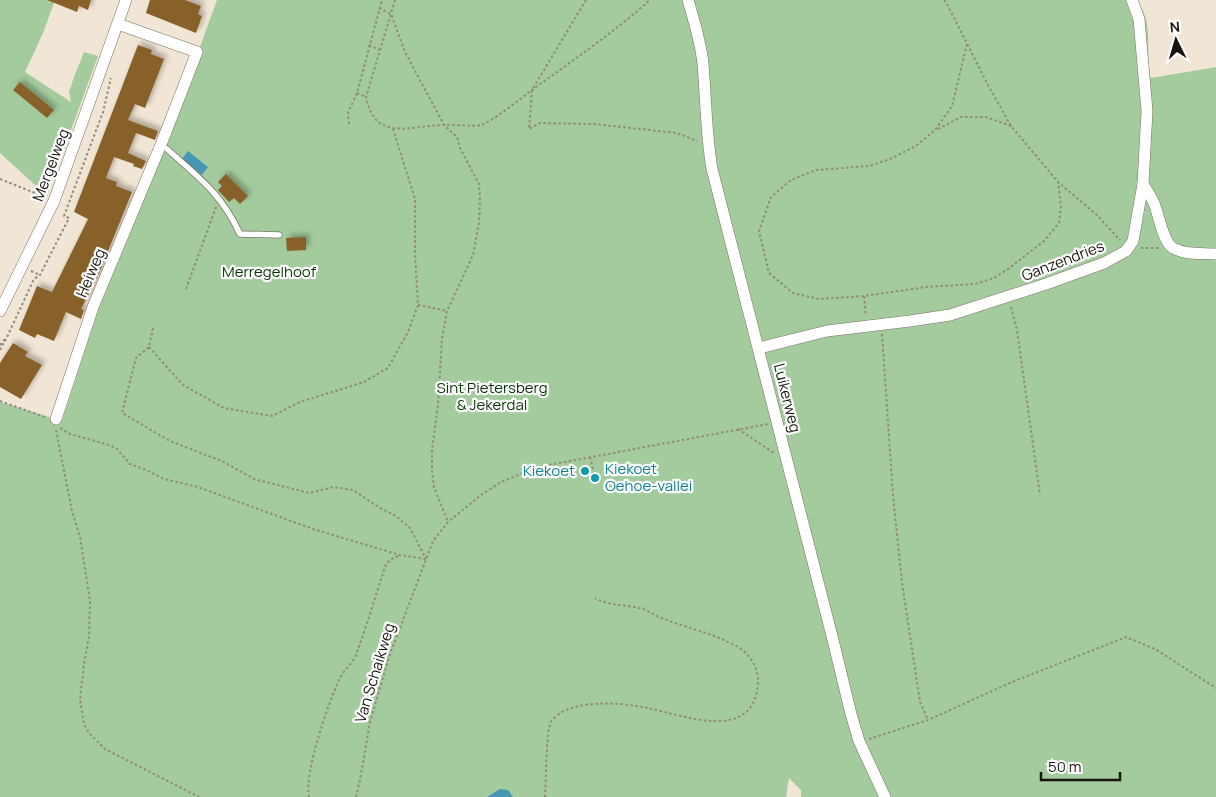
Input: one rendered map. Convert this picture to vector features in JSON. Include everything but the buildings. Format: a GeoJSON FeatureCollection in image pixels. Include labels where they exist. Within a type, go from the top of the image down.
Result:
{"type":"FeatureCollection","features":[{"type":"Feature","properties":{"kind":"street","name":"Mergelweg"},"geometry":{"type":"LineString","coordinates":[[0,311],[54,200],[126,0]]}},
{"type":"Feature","properties":{"kind":"street","name":"Luikerweg"},"geometry":{"type":"LineString","coordinates":[[688,0],[696,26],[702,62],[708,145],[712,169],[778,422],[786,461],[834,640],[851,714],[859,741],[885,797]]}},
{"type":"Feature","properties":{"kind":"street","name":"Ganzendries"},"geometry":{"type":"LineString","coordinates":[[759,348],[818,333],[950,314],[1009,297],[1104,263],[1128,248],[1133,242],[1143,184],[1147,111],[1137,11],[1132,0]]}},
{"type":"Feature","properties":{"kind":"street","name":"Heiweg"},"geometry":{"type":"LineString","coordinates":[[55,422],[93,307],[164,146],[196,52],[118,24]]}},
{"type":"Feature","properties":{"kind":"street"},"geometry":{"type":"LineString","coordinates":[[1143,184],[1154,202],[1167,242],[1173,248],[1192,253],[1216,254]]}},
{"type":"Feature","properties":{"kind":"lane"},"geometry":{"type":"LineString","coordinates":[[164,146],[219,197],[231,215],[240,234],[279,235]]}},
{"type":"Feature","properties":{"kind":"path"},"geometry":{"type":"LineString","coordinates":[[349,124],[348,113],[356,93],[382,0]]}},
{"type":"Feature","properties":{"kind":"path"},"geometry":{"type":"LineString","coordinates":[[395,0],[366,97],[369,110],[379,124],[393,129],[444,125],[481,125],[627,21],[650,0]]}},
{"type":"Feature","properties":{"kind":"path"},"geometry":{"type":"LineString","coordinates":[[586,0],[532,90],[528,129],[540,123],[595,124],[677,133],[708,145]]}},
{"type":"Feature","properties":{"kind":"path"},"geometry":{"type":"LineString","coordinates":[[944,0],[1011,126],[1058,182],[1097,215],[1115,237],[1128,248],[1173,248]]}},
{"type":"Feature","properties":{"kind":"path"},"geometry":{"type":"LineString","coordinates":[[379,8],[391,14],[405,52],[444,125],[457,137],[460,148],[479,184],[479,223],[473,255],[447,311],[442,339],[438,404],[432,450],[432,470],[434,487],[448,522]]}},
{"type":"Feature","properties":{"kind":"path"},"geometry":{"type":"LineString","coordinates":[[935,130],[952,106],[967,44]]}},
{"type":"Feature","properties":{"kind":"path"},"geometry":{"type":"LineString","coordinates":[[369,45],[380,50]]}},
{"type":"Feature","properties":{"kind":"path"},"geometry":{"type":"LineString","coordinates":[[0,350],[34,280],[40,275],[69,218],[64,216],[92,144],[111,79],[105,61]]}},
{"type":"Feature","properties":{"kind":"path"},"geometry":{"type":"LineString","coordinates":[[356,93],[366,97]]}},
{"type":"Feature","properties":{"kind":"path"},"geometry":{"type":"LineString","coordinates":[[1011,126],[986,117],[960,117],[935,130],[916,146],[890,159],[869,166],[816,170],[791,180],[772,197],[759,232],[769,273],[793,293],[819,299],[864,296],[902,289],[975,284],[994,278],[1044,241],[1058,223],[1061,207],[1058,182]]}},
{"type":"Feature","properties":{"kind":"path"},"geometry":{"type":"LineString","coordinates":[[149,347],[183,384],[224,408],[272,416],[300,402],[364,382],[388,368],[408,332],[418,305],[415,255],[415,199],[393,129]]}},
{"type":"Feature","properties":{"kind":"path"},"geometry":{"type":"LineString","coordinates":[[0,180],[54,200]]}},
{"type":"Feature","properties":{"kind":"path"},"geometry":{"type":"LineString","coordinates":[[186,289],[219,197]]}},
{"type":"Feature","properties":{"kind":"path"},"geometry":{"type":"LineString","coordinates":[[864,296],[866,326]]}},
{"type":"Feature","properties":{"kind":"path"},"geometry":{"type":"LineString","coordinates":[[1009,297],[1017,330],[1040,495]]}},
{"type":"Feature","properties":{"kind":"path"},"geometry":{"type":"LineString","coordinates":[[418,305],[447,311]]}},
{"type":"Feature","properties":{"kind":"path"},"geometry":{"type":"LineString","coordinates":[[881,325],[893,495],[902,583],[920,702],[928,720]]}},
{"type":"Feature","properties":{"kind":"path"},"geometry":{"type":"LineString","coordinates":[[153,328],[149,347],[136,358],[122,413],[170,441],[224,462],[254,479],[308,493],[334,487],[353,490],[396,516],[410,528],[426,559]]}},
{"type":"Feature","properties":{"kind":"path"},"geometry":{"type":"LineString","coordinates":[[0,345],[8,335]]}},
{"type":"Feature","properties":{"kind":"path"},"geometry":{"type":"LineString","coordinates":[[0,401],[55,422],[70,434],[116,448],[130,464],[144,468],[164,479],[198,487],[314,529],[400,555],[426,559]]}},
{"type":"Feature","properties":{"kind":"path"},"geometry":{"type":"LineString","coordinates":[[55,422],[56,438],[72,511],[80,537],[90,601],[90,636],[80,698],[84,724],[89,733],[105,749],[199,797]]}},
{"type":"Feature","properties":{"kind":"path","name":"Van Schaikweg"},"geometry":{"type":"LineString","coordinates":[[356,797],[370,722],[389,657],[433,541],[448,522],[481,495],[501,482],[538,467],[778,422]]}},
{"type":"Feature","properties":{"kind":"path"},"geometry":{"type":"LineString","coordinates":[[738,429],[753,441],[786,461]]}},
{"type":"Feature","properties":{"kind":"path"},"geometry":{"type":"LineString","coordinates":[[590,457],[594,473]]}},
{"type":"Feature","properties":{"kind":"path"},"geometry":{"type":"LineString","coordinates":[[309,797],[307,789],[309,773],[330,702],[340,678],[355,658],[386,564],[400,555]]}},
{"type":"Feature","properties":{"kind":"path"},"geometry":{"type":"LineString","coordinates":[[545,797],[548,737],[551,722],[558,714],[573,706],[620,704],[703,720],[725,721],[745,714],[754,702],[758,683],[756,664],[740,648],[640,608],[602,602],[595,598]]}},
{"type":"Feature","properties":{"kind":"path"},"geometry":{"type":"LineString","coordinates":[[859,741],[886,735],[928,720],[1012,682],[1126,637],[1155,649],[1216,688]]}},
{"type":"Feature","properties":{"kind":"green space"},"geometry":{"type":"Polygon","coordinates":[[[0,0],[55,0],[43,33],[25,72],[71,102],[69,92],[84,52],[98,56],[47,196],[0,153],[0,0]]]}},
{"type":"Feature","properties":{"kind":"green space","name":"Sint Pietersberg & Jekerdal"},"geometry":{"type":"Polygon","coordinates":[[[217,0],[1134,0],[1141,7],[1145,16],[1151,78],[1216,67],[1216,797],[801,797],[801,790],[789,778],[786,797],[0,797],[0,402],[62,421],[98,311],[155,170],[217,0]]]}},
{"type":"Feature","properties":{"kind":"water"},"geometry":{"type":"Polygon","coordinates":[[[188,151],[208,167],[202,175],[182,159],[188,151]]]}},
{"type":"Feature","properties":{"kind":"water"},"geometry":{"type":"Polygon","coordinates":[[[500,789],[508,790],[513,797],[487,797],[500,789]]]}},
{"type":"Feature","properties":{"kind":"place","name":"Kiekoet"},"geometry":{"type":"Point","coordinates":[585,471]}},
{"type":"Feature","properties":{"kind":"place","name":"Kiekoet Oehoe-vallei"},"geometry":{"type":"Point","coordinates":[595,478]}},
{"type":"Feature","properties":{"kind":"park label","name":"Merregelhoof"},"geometry":{"type":"Point","coordinates":[269,272]}}]}
